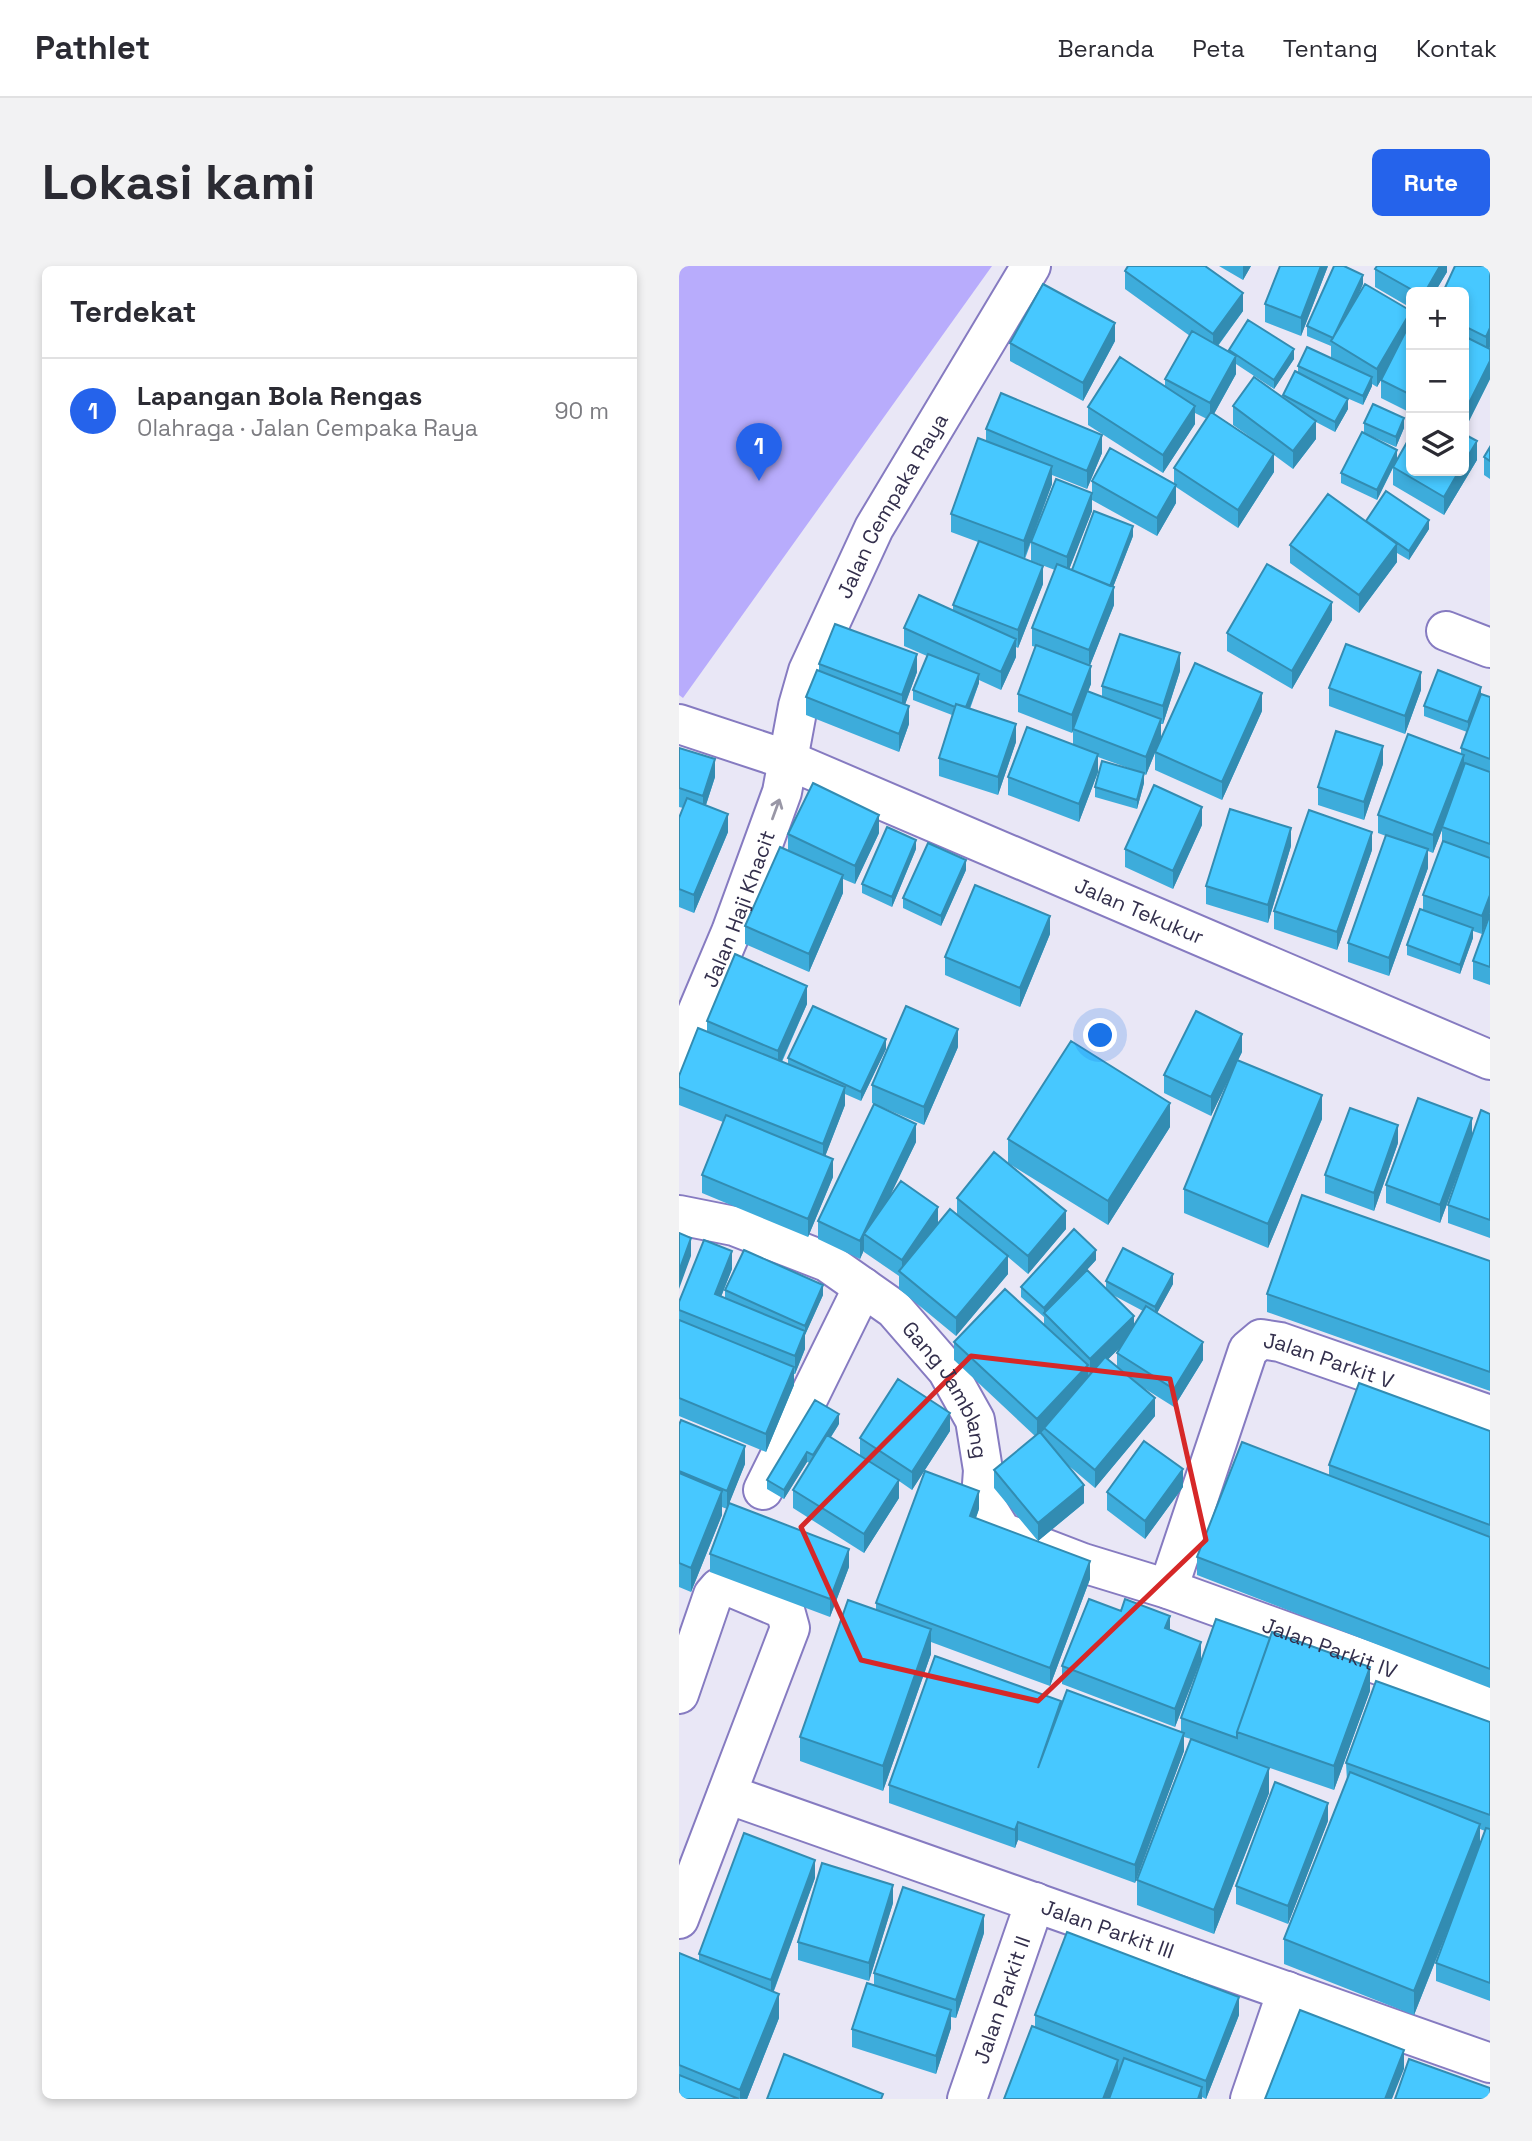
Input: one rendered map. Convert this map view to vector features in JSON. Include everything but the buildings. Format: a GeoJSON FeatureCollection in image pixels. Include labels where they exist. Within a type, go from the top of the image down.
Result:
{"type":"FeatureCollection","features":[{"type":"Feature","properties":{"kind":"street","name":"Jalan Cempaka Raya"},"geometry":{"type":"LineString","coordinates":[[788,760],[808,671],[874,528],[1031,266]]}},
{"type":"Feature","properties":{"kind":"street"},"geometry":{"type":"LineString","coordinates":[[1446,631],[1490,649]]}},
{"type":"Feature","properties":{"kind":"street","name":"Jalan Tekukur"},"geometry":{"type":"LineString","coordinates":[[679,724],[788,760],[1490,1060]]}},
{"type":"Feature","properties":{"kind":"street","name":"Jalan Haji Khacit"},"geometry":{"type":"LineString","coordinates":[[679,1055],[731,932],[782,792],[788,760]]}},
{"type":"Feature","properties":{"kind":"street","name":"Gang Jamblang"},"geometry":{"type":"LineString","coordinates":[[679,1215],[734,1226],[827,1262],[894,1309],[947,1370],[975,1420],[983,1470],[981,1498],[1002,1532],[1083,1563],[1168,1589]]}},
{"type":"Feature","properties":{"kind":"street"},"geometry":{"type":"LineString","coordinates":[[763,1490],[863,1287]]}},
{"type":"Feature","properties":{"kind":"street","name":"Jalan Parkit V"},"geometry":{"type":"LineString","coordinates":[[1168,1589],[1248,1350],[1261,1339],[1280,1342],[1490,1415]]}},
{"type":"Feature","properties":{"kind":"street"},"geometry":{"type":"LineString","coordinates":[[679,1694],[713,1595],[719,1588],[728,1586],[785,1609],[790,1628],[679,1919]]}},
{"type":"Feature","properties":{"kind":"street","name":"Jalan Parkit IV"},"geometry":{"type":"LineString","coordinates":[[1168,1589],[1490,1704]]}},
{"type":"Feature","properties":{"kind":"street","name":"Jalan Parkit III"},"geometry":{"type":"LineString","coordinates":[[727,1794],[1490,2063]]}},
{"type":"Feature","properties":{"kind":"street","name":"Jalan Parkit II"},"geometry":{"type":"LineString","coordinates":[[967,2099],[1035,1902]]}},
{"type":"Feature","properties":{"kind":"street"},"geometry":{"type":"LineString","coordinates":[[1250,2099],[1287,1992]]}},
{"type":"Feature","properties":{"kind":"highlighted area"},"geometry":{"type":"Polygon","coordinates":[[[971,1356],[1170,1379],[1206,1540],[1038,1701],[861,1660],[801,1527],[971,1356]]]}},
{"type":"Feature","properties":{"kind":"shaded area"},"geometry":{"type":"Polygon","coordinates":[[[679,266],[992,266],[683,698],[679,695],[679,266]]]}},
{"type":"Feature","properties":{"kind":"place","name":"Lapangan Bola Rengas"},"geometry":{"type":"Point","coordinates":[759,481]}}]}
